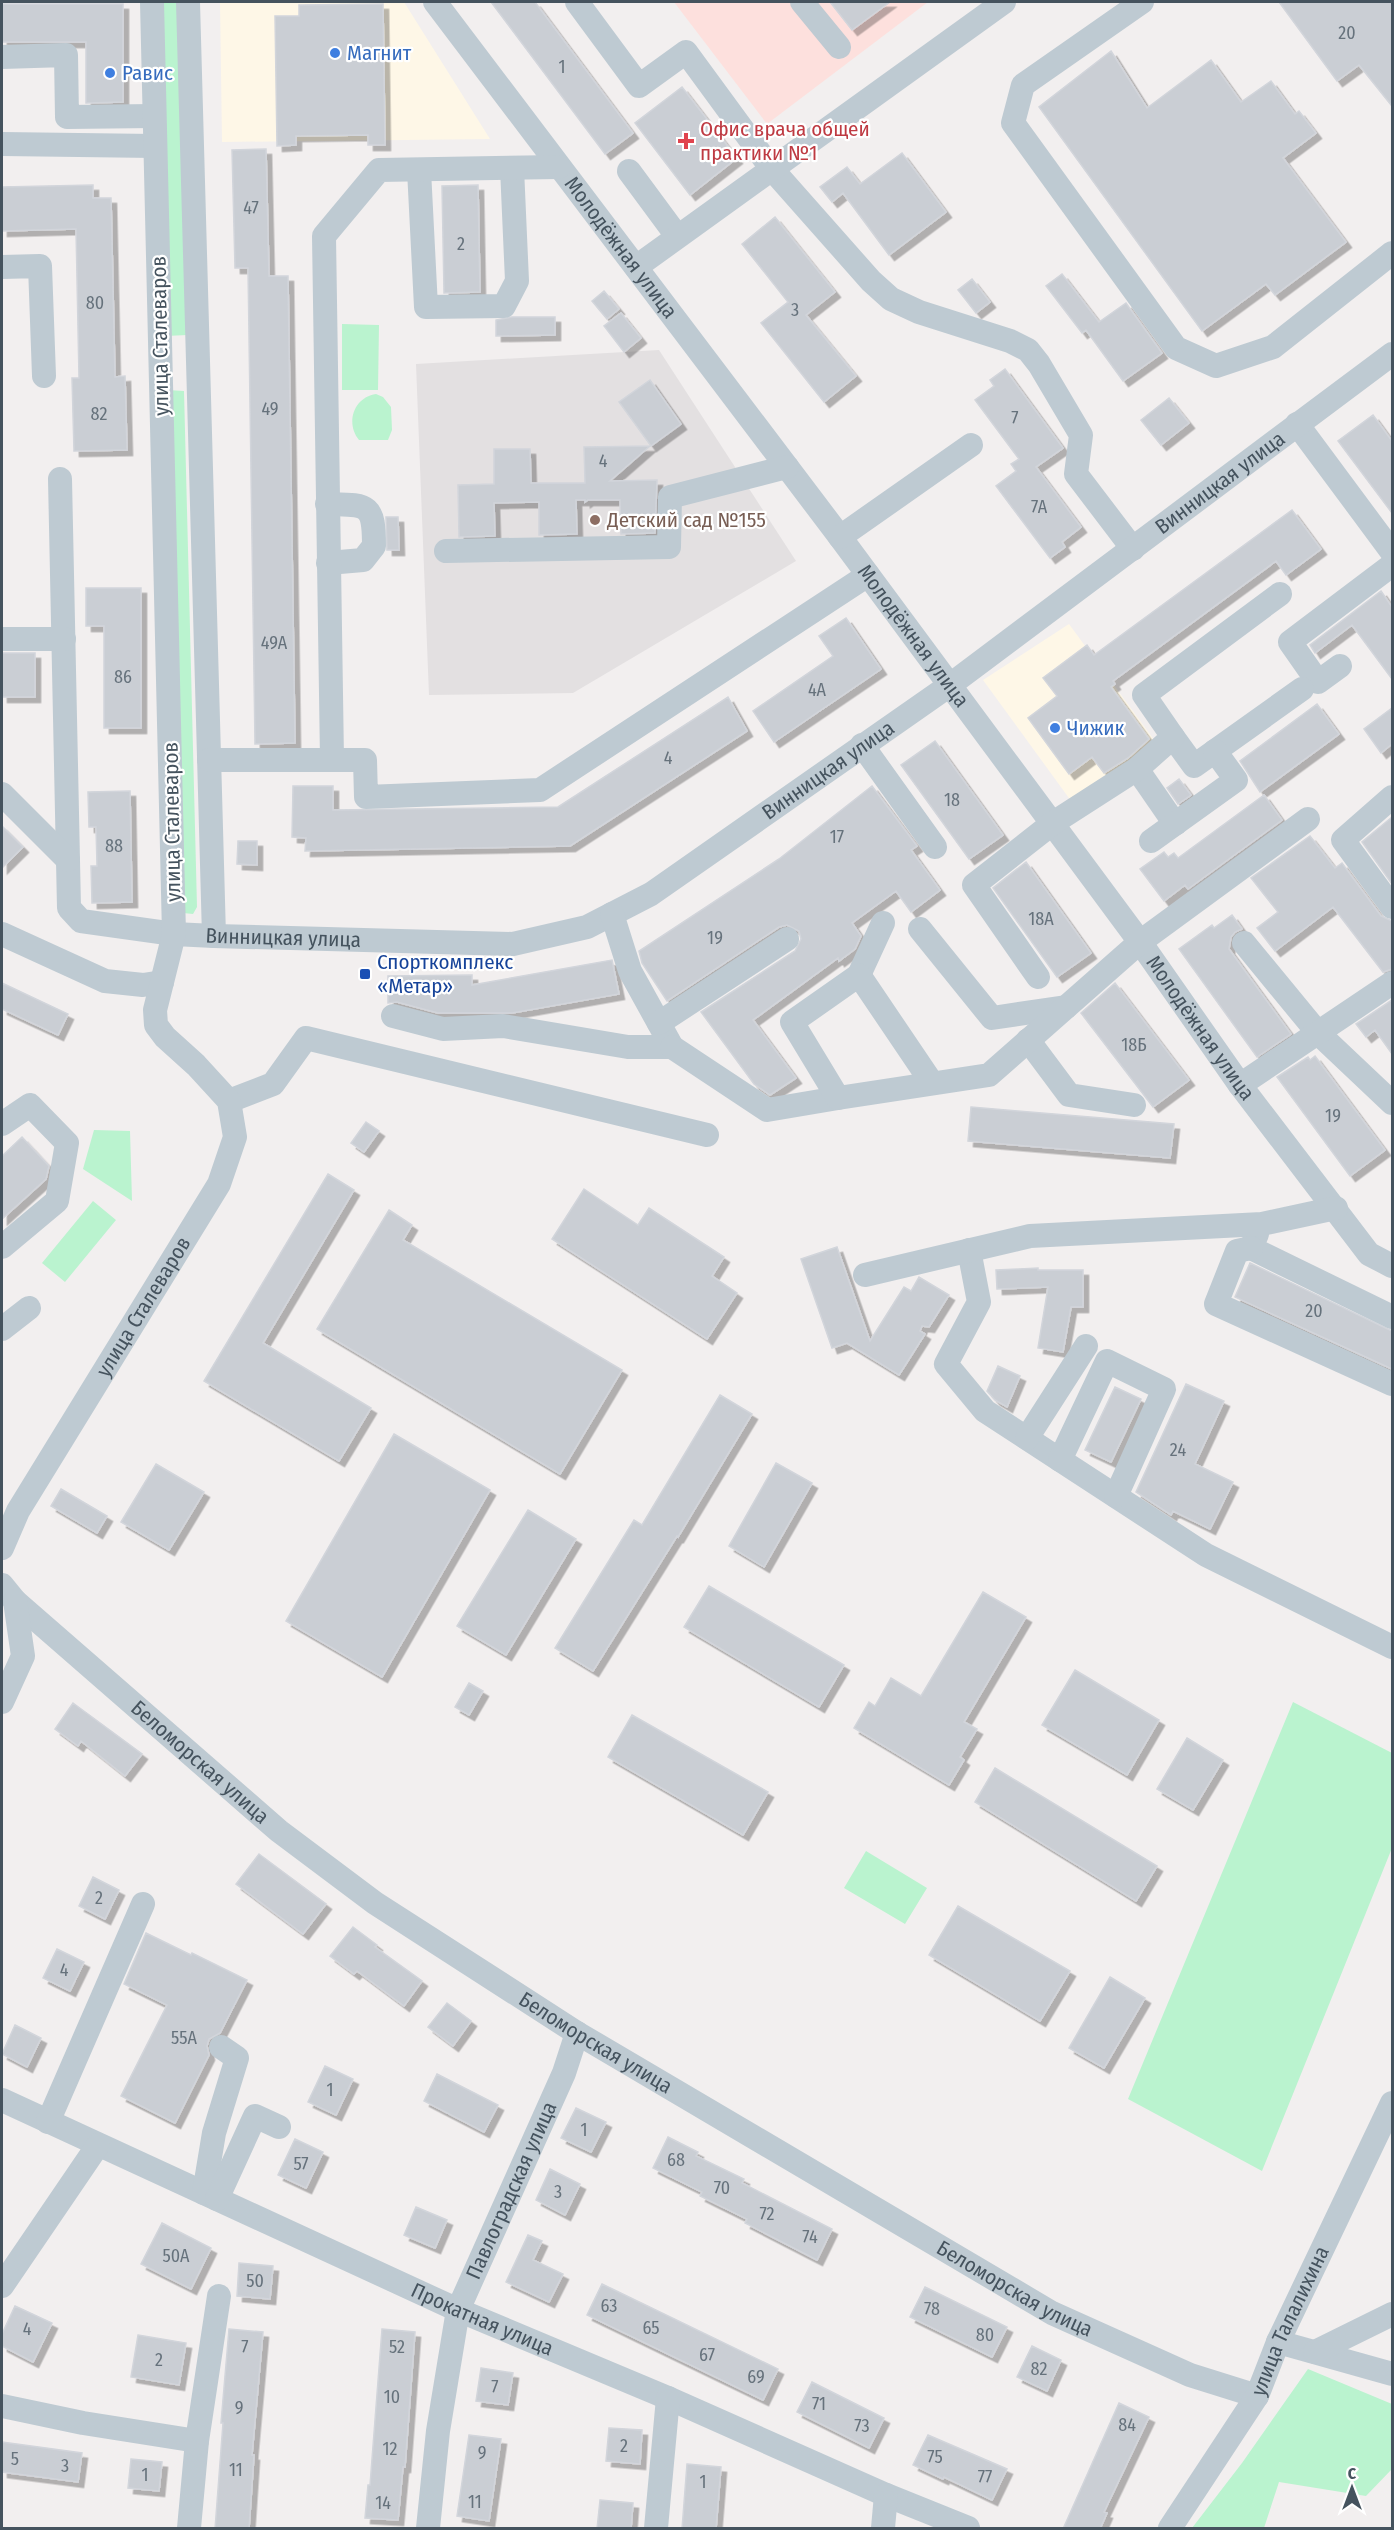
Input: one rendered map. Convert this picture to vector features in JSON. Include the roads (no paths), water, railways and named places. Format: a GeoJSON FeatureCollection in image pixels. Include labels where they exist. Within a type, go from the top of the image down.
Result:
{"type":"FeatureCollection","features":[{"type":"Feature","properties":{"kind":"street","name":"улица Сталеваров"},"geometry":{"type":"LineString","coordinates":[[2,1548],[10,1506],[219,1184],[235,1137],[229,1101],[196,1065],[165,1037],[156,1025],[155,1010],[174,934],[152,2]]}},
{"type":"Feature","properties":{"kind":"street","name":"улица Сталеваров"},"geometry":{"type":"LineString","coordinates":[[188,2],[214,936]]}},
{"type":"Feature","properties":{"kind":"street","name":"Молодёжная улица"},"geometry":{"type":"LineString","coordinates":[[435,2],[840,537],[1053,823],[1240,1085],[1370,1254],[1392,1266]]}},
{"type":"Feature","properties":{"kind":"street"},"geometry":{"type":"LineString","coordinates":[[577,2],[639,86],[686,52],[771,168],[871,281],[891,299],[919,312],[1010,341],[1028,350],[1039,364],[1081,435],[1076,474],[1133,549]]}},
{"type":"Feature","properties":{"kind":"street"},"geometry":{"type":"LineString","coordinates":[[802,2],[839,47]]}},
{"type":"Feature","properties":{"kind":"street"},"geometry":{"type":"LineString","coordinates":[[636,267],[1004,2]]}},
{"type":"Feature","properties":{"kind":"street"},"geometry":{"type":"LineString","coordinates":[[1142,2],[1023,84],[1013,123],[1176,348],[1216,366],[1273,347],[1392,253]]}},
{"type":"Feature","properties":{"kind":"street"},"geometry":{"type":"LineString","coordinates":[[2,57],[66,55],[67,117],[154,116]]}},
{"type":"Feature","properties":{"kind":"street"},"geometry":{"type":"LineString","coordinates":[[2,144],[155,146]]}},
{"type":"Feature","properties":{"kind":"street"},"geometry":{"type":"LineString","coordinates":[[332,759],[324,237],[379,170],[559,167]]}},
{"type":"Feature","properties":{"kind":"street"},"geometry":{"type":"LineString","coordinates":[[419,170],[426,307],[504,306],[517,281],[512,168]]}},
{"type":"Feature","properties":{"kind":"street"},"geometry":{"type":"LineString","coordinates":[[629,171],[677,236]]}},
{"type":"Feature","properties":{"kind":"street"},"geometry":{"type":"LineString","coordinates":[[2,267],[40,266],[44,376]]}},
{"type":"Feature","properties":{"kind":"street","name":"Винницкая улица"},"geometry":{"type":"LineString","coordinates":[[60,479],[69,908],[81,921],[174,934],[513,944],[587,927],[651,894],[950,685],[1392,354]]}},
{"type":"Feature","properties":{"kind":"street"},"geometry":{"type":"LineString","coordinates":[[160,360],[198,360]]}},
{"type":"Feature","properties":{"kind":"street"},"geometry":{"type":"LineString","coordinates":[[1297,424],[1392,552]]}},
{"type":"Feature","properties":{"kind":"street"},"geometry":{"type":"LineString","coordinates":[[840,537],[971,445]]}},
{"type":"Feature","properties":{"kind":"street"},"geometry":{"type":"LineString","coordinates":[[446,551],[669,547],[670,497],[787,467]]}},
{"type":"Feature","properties":{"kind":"street"},"geometry":{"type":"LineString","coordinates":[[327,504],[356,505],[370,513],[374,519],[372,552],[363,560],[328,563]]}},
{"type":"Feature","properties":{"kind":"street"},"geometry":{"type":"LineString","coordinates":[[1340,666],[1318,682],[1290,642],[1392,566]]}},
{"type":"Feature","properties":{"kind":"street"},"geometry":{"type":"LineString","coordinates":[[209,760],[365,760],[366,797],[540,790],[868,575]]}},
{"type":"Feature","properties":{"kind":"street"},"geometry":{"type":"LineString","coordinates":[[1280,594],[1144,695],[1194,766],[1302,689]]}},
{"type":"Feature","properties":{"kind":"street"},"geometry":{"type":"LineString","coordinates":[[2,639],[64,639]]}},
{"type":"Feature","properties":{"kind":"street"},"geometry":{"type":"LineString","coordinates":[[1038,977],[974,885],[1053,823],[1137,769],[1173,736]]}},
{"type":"Feature","properties":{"kind":"street"},"geometry":{"type":"LineString","coordinates":[[862,745],[935,847]]}},
{"type":"Feature","properties":{"kind":"street"},"geometry":{"type":"LineString","coordinates":[[1151,841],[1236,780],[1215,751]]}},
{"type":"Feature","properties":{"kind":"street"},"geometry":{"type":"LineString","coordinates":[[1137,769],[1175,824]]}},
{"type":"Feature","properties":{"kind":"street"},"geometry":{"type":"LineString","coordinates":[[2,794],[68,860]]}},
{"type":"Feature","properties":{"kind":"street"},"geometry":{"type":"LineString","coordinates":[[1392,796],[1343,840],[1392,907]]}},
{"type":"Feature","properties":{"kind":"street"},"geometry":{"type":"LineString","coordinates":[[612,914],[630,971],[672,1047],[767,1110],[989,1075],[1140,942],[1308,819]]}},
{"type":"Feature","properties":{"kind":"street"},"geometry":{"type":"LineString","coordinates":[[838,1098],[792,1022],[859,975],[883,923]]}},
{"type":"Feature","properties":{"kind":"street"},"geometry":{"type":"LineString","coordinates":[[920,929],[992,1018],[1066,1007]]}},
{"type":"Feature","properties":{"kind":"street"},"geometry":{"type":"LineString","coordinates":[[2,934],[105,981],[143,985],[162,982]]}},
{"type":"Feature","properties":{"kind":"street"},"geometry":{"type":"LineString","coordinates":[[659,1023],[787,939]]}},
{"type":"Feature","properties":{"kind":"street"},"geometry":{"type":"LineString","coordinates":[[1244,943],[1318,1034],[1392,1103]]}},
{"type":"Feature","properties":{"kind":"street"},"geometry":{"type":"LineString","coordinates":[[859,975],[932,1083]]}},
{"type":"Feature","properties":{"kind":"street"},"geometry":{"type":"LineString","coordinates":[[1240,1085],[1392,983]]}},
{"type":"Feature","properties":{"kind":"street"},"geometry":{"type":"LineString","coordinates":[[393,1016],[443,1029],[502,1026],[628,1047],[672,1047]]}},
{"type":"Feature","properties":{"kind":"street"},"geometry":{"type":"LineString","coordinates":[[229,1101],[273,1084],[306,1038],[707,1135]]}},
{"type":"Feature","properties":{"kind":"street"},"geometry":{"type":"LineString","coordinates":[[1028,1040],[1069,1095],[1134,1105]]}},
{"type":"Feature","properties":{"kind":"street"},"geometry":{"type":"LineString","coordinates":[[2,1124],[30,1105],[67,1143],[57,1201],[2,1247]]}},
{"type":"Feature","properties":{"kind":"street"},"geometry":{"type":"LineString","coordinates":[[865,1275],[1030,1236],[1262,1224],[1336,1208]]}},
{"type":"Feature","properties":{"kind":"street"},"geometry":{"type":"LineString","coordinates":[[1251,1248],[1262,1224]]}},
{"type":"Feature","properties":{"kind":"street"},"geometry":{"type":"LineString","coordinates":[[1392,1317],[1251,1248],[1238,1251],[1216,1304],[1392,1384]]}},
{"type":"Feature","properties":{"kind":"street"},"geometry":{"type":"LineString","coordinates":[[969,1250],[979,1302],[946,1364],[985,1411],[1206,1554],[1392,1647]]}},
{"type":"Feature","properties":{"kind":"street"},"geometry":{"type":"LineString","coordinates":[[2,1329],[29,1308]]}},
{"type":"Feature","properties":{"kind":"street"},"geometry":{"type":"LineString","coordinates":[[1027,1438],[1086,1346]]}},
{"type":"Feature","properties":{"kind":"street"},"geometry":{"type":"LineString","coordinates":[[1060,1460],[1107,1361],[1164,1389],[1116,1496]]}},
{"type":"Feature","properties":{"kind":"street"},"geometry":{"type":"LineString","coordinates":[[2,1702],[22,1656],[8,1593]]}},
{"type":"Feature","properties":{"kind":"street","name":"Беломорская улица"},"geometry":{"type":"LineString","coordinates":[[8,1593],[279,1831],[375,1903],[577,2034],[1052,2313],[1190,2374],[1257,2396]]}},
{"type":"Feature","properties":{"kind":"street"},"geometry":{"type":"LineString","coordinates":[[48,2122],[143,1904]]}},
{"type":"Feature","properties":{"kind":"street","name":"Павлоградская улица"},"geometry":{"type":"LineString","coordinates":[[428,2529],[438,2431],[458,2310],[564,2073],[577,2034]]}},
{"type":"Feature","properties":{"kind":"street"},"geometry":{"type":"LineString","coordinates":[[210,2196],[214,2133],[237,2058],[221,2047]]}},
{"type":"Feature","properties":{"kind":"street","name":"Прокатная улица"},"geometry":{"type":"LineString","coordinates":[[2,2100],[458,2310],[668,2398],[968,2529]]}},
{"type":"Feature","properties":{"kind":"street","name":"улица Талалихина"},"geometry":{"type":"LineString","coordinates":[[1170,2529],[1257,2396],[1278,2342],[1392,2103]]}},
{"type":"Feature","properties":{"kind":"street"},"geometry":{"type":"LineString","coordinates":[[210,2196],[255,2116],[279,2127]]}},
{"type":"Feature","properties":{"kind":"street"},"geometry":{"type":"LineString","coordinates":[[2,2286],[98,2145]]}},
{"type":"Feature","properties":{"kind":"street"},"geometry":{"type":"LineString","coordinates":[[189,2529],[197,2441],[219,2296]]}},
{"type":"Feature","properties":{"kind":"street"},"geometry":{"type":"LineString","coordinates":[[1316,2352],[1392,2314]]}},
{"type":"Feature","properties":{"kind":"street"},"geometry":{"type":"LineString","coordinates":[[1278,2342],[1392,2374]]}},
{"type":"Feature","properties":{"kind":"street"},"geometry":{"type":"LineString","coordinates":[[656,2529],[668,2398]]}},
{"type":"Feature","properties":{"kind":"street"},"geometry":{"type":"LineString","coordinates":[[2,2406],[83,2423],[197,2441]]}},
{"type":"Feature","properties":{"kind":"street"},"geometry":{"type":"LineString","coordinates":[[883,2529],[886,2495]]}},
{"type":"Feature","properties":{"kind":"place","name":"Магнит"},"geometry":{"type":"Point","coordinates":[335,53]}},
{"type":"Feature","properties":{"kind":"place","name":"Равис"},"geometry":{"type":"Point","coordinates":[110,73]}},
{"type":"Feature","properties":{"kind":"place","name":"Офис врача общей практики №1"},"geometry":{"type":"Point","coordinates":[686,141]}},
{"type":"Feature","properties":{"kind":"place","name":"Детский сад №155"},"geometry":{"type":"Point","coordinates":[595,520]}},
{"type":"Feature","properties":{"kind":"place","name":"Чижик"},"geometry":{"type":"Point","coordinates":[1055,728]}},
{"type":"Feature","properties":{"kind":"place","name":"Спорткомплекс «Метар»"},"geometry":{"type":"Point","coordinates":[365,974]}}]}
